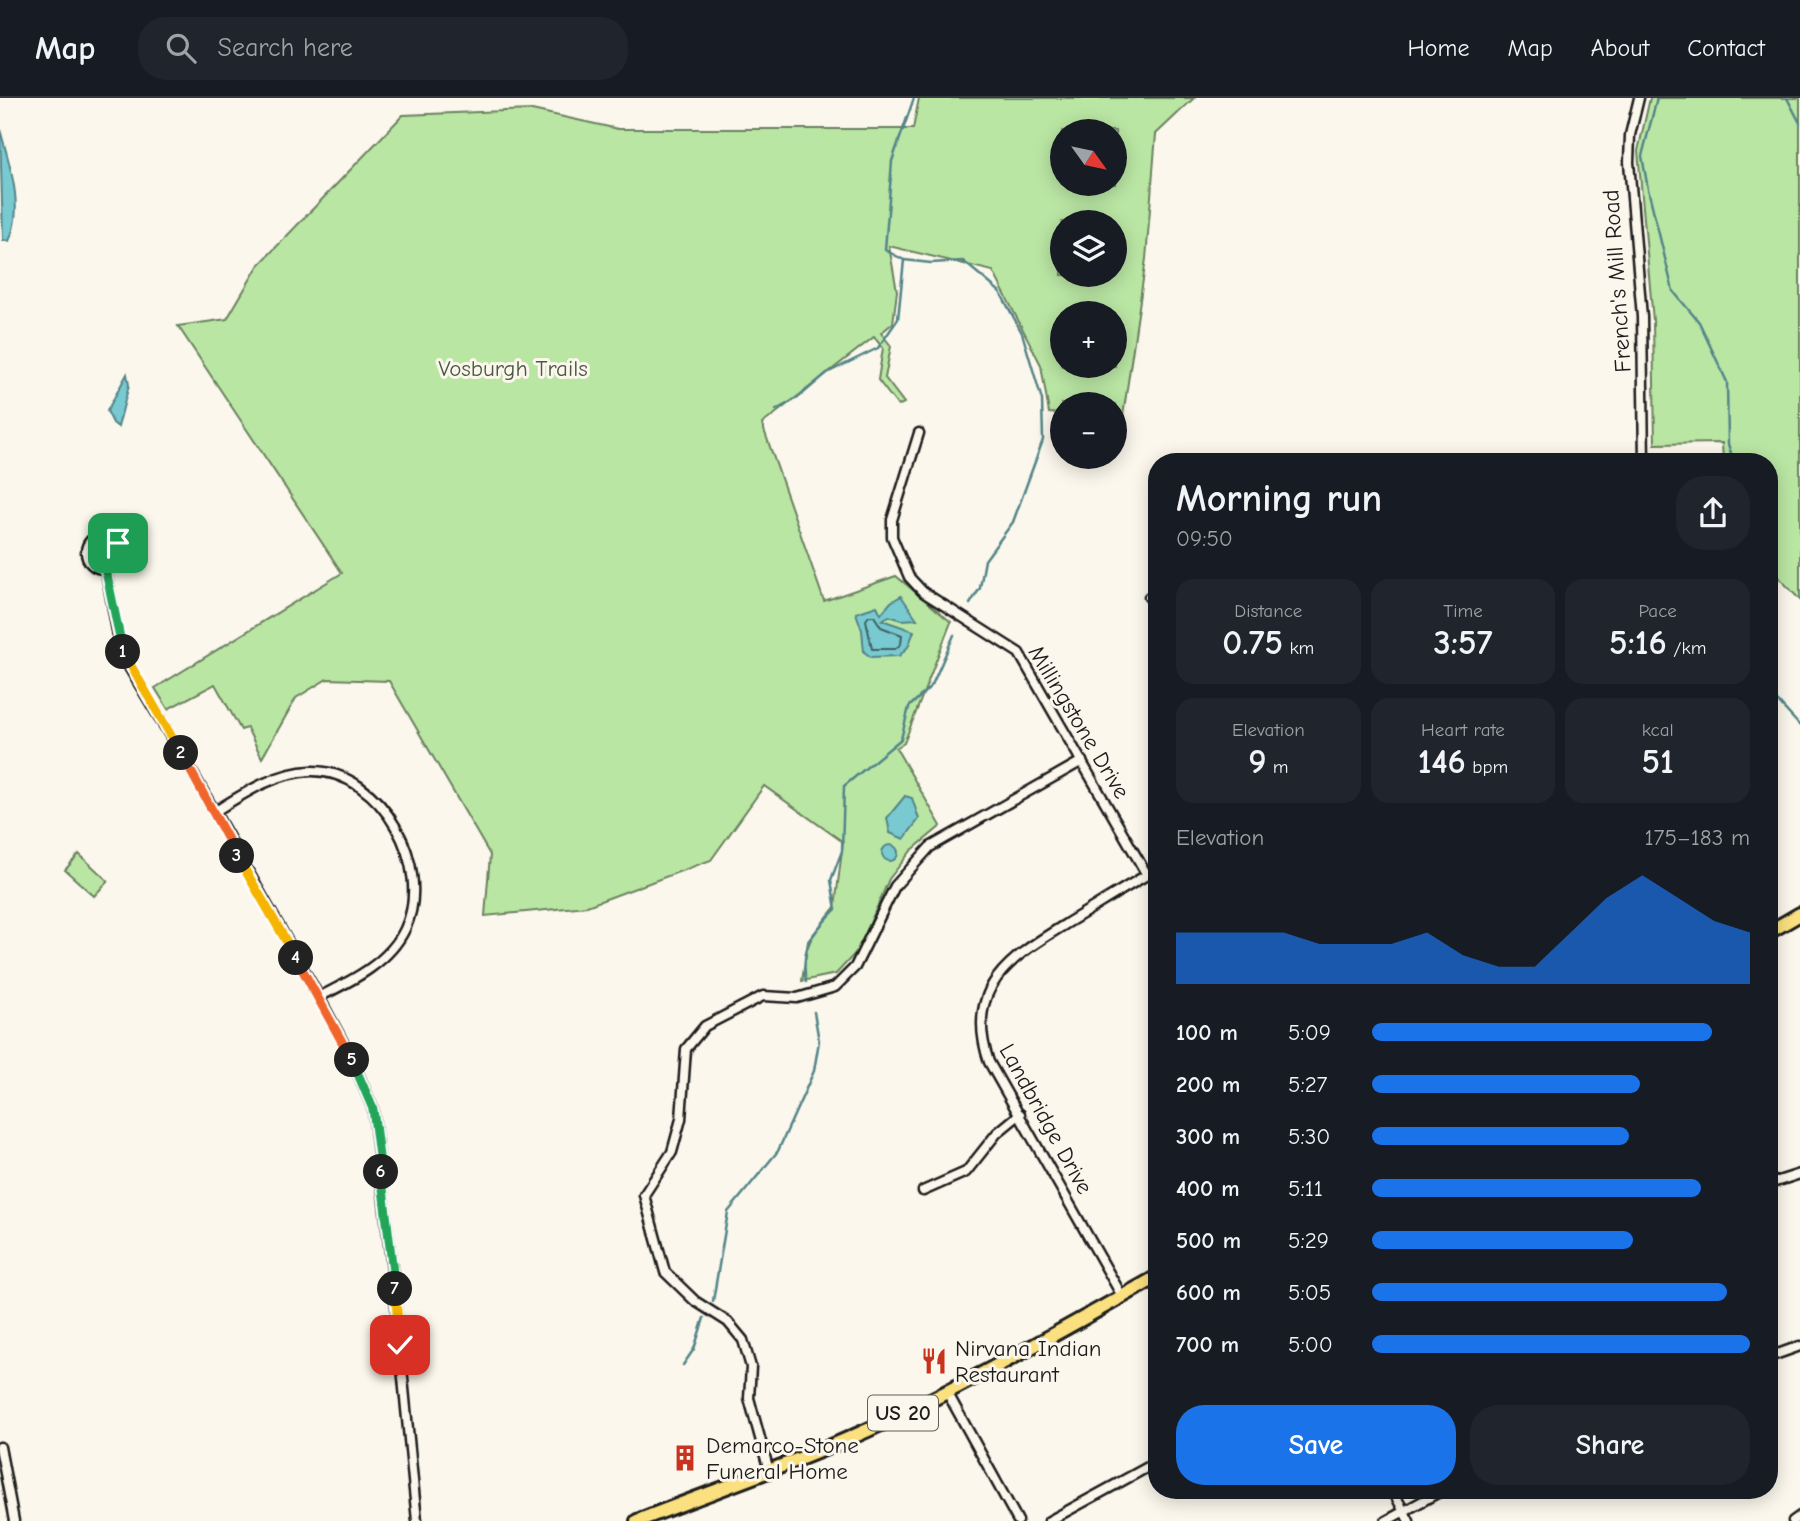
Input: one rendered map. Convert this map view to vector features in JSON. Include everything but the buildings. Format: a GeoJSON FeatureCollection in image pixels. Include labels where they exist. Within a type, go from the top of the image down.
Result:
{"type":"FeatureCollection","features":[{"type":"Feature","properties":{"kind":"main road"},"geometry":{"type":"LineString","coordinates":[[1778,927],[1800,914]]}},
{"type":"Feature","properties":{"kind":"main road","name":"US 20"},"geometry":{"type":"LineString","coordinates":[[637,1521],[835,1445],[947,1392],[1148,1282]]}},
{"type":"Feature","properties":{"kind":"street","name":"French's Mill Road"},"geometry":{"type":"LineString","coordinates":[[1639,98],[1630,135],[1629,162],[1642,317],[1644,453]]}},
{"type":"Feature","properties":{"kind":"street","name":"Millingstone Drive"},"geometry":{"type":"LineString","coordinates":[[919,433],[892,520],[892,537],[909,577],[923,592],[1019,653],[1147,874]]}},
{"type":"Feature","properties":{"kind":"street"},"geometry":{"type":"LineString","coordinates":[[94,535],[108,535],[118,543],[118,559],[106,571],[92,564],[86,556],[88,544],[94,535]]}},
{"type":"Feature","properties":{"kind":"street"},"geometry":{"type":"LineString","coordinates":[[106,571],[118,638],[125,658],[319,997],[351,1057],[373,1109],[417,1521]]}},
{"type":"Feature","properties":{"kind":"street"},"geometry":{"type":"LineString","coordinates":[[769,1471],[749,1398],[751,1367],[743,1340],[728,1322],[695,1301],[665,1272],[644,1195],[672,1152],[681,1119],[686,1049],[705,1026],[763,996],[797,998],[835,987],[855,967],[895,886],[930,848],[1082,761]]}},
{"type":"Feature","properties":{"kind":"street"},"geometry":{"type":"LineString","coordinates":[[214,812],[268,781],[297,772],[314,771],[341,778],[366,793],[388,815],[402,837],[412,863],[414,889],[404,931],[375,965],[319,997]]}},
{"type":"Feature","properties":{"kind":"street","name":"Landbridge Drive"},"geometry":{"type":"LineString","coordinates":[[1122,1296],[989,1062],[981,1027],[986,993],[1008,962],[1019,952],[1147,874]]}},
{"type":"Feature","properties":{"kind":"street"},"geometry":{"type":"LineString","coordinates":[[923,1191],[966,1172],[997,1133],[1020,1114]]}},
{"type":"Feature","properties":{"kind":"street"},"geometry":{"type":"LineString","coordinates":[[1778,1181],[1800,1174]]}},
{"type":"Feature","properties":{"kind":"street"},"geometry":{"type":"LineString","coordinates":[[1778,1354],[1800,1346]]}},
{"type":"Feature","properties":{"kind":"street"},"geometry":{"type":"LineString","coordinates":[[947,1392],[1018,1521]]}},
{"type":"Feature","properties":{"kind":"street"},"geometry":{"type":"LineString","coordinates":[[0,1447],[14,1521]]}},
{"type":"Feature","properties":{"kind":"street"},"geometry":{"type":"LineString","coordinates":[[1049,1521],[1148,1467]]}},
{"type":"Feature","properties":{"kind":"street"},"geometry":{"type":"LineString","coordinates":[[1397,1499],[1409,1521]]}},
{"type":"Feature","properties":{"kind":"street"},"geometry":{"type":"LineString","coordinates":[[1386,1521],[1426,1499]]}},
{"type":"Feature","properties":{"kind":"street"},"geometry":{"type":"LineString","coordinates":[[1793,1521],[1800,1516]]}},
{"type":"Feature","properties":{"kind":"green space","name":"Vosburgh Trails"},"geometry":{"type":"Polygon","coordinates":[[[919,98],[1194,98],[1156,134],[1146,259],[1127,392],[1050,392],[1049,413],[1041,365],[993,271],[889,246],[897,291],[893,323],[881,333],[891,346],[885,378],[904,403],[898,406],[878,380],[883,348],[874,337],[762,424],[824,601],[896,576],[951,622],[904,743],[896,748],[941,826],[911,851],[889,879],[859,949],[836,974],[802,981],[808,941],[835,907],[843,842],[764,786],[711,860],[587,906],[485,916],[490,855],[389,681],[327,679],[296,698],[262,758],[247,728],[241,730],[215,684],[168,709],[155,688],[342,573],[178,326],[227,319],[258,266],[403,115],[532,110],[618,129],[913,129],[919,98]]]}},
{"type":"Feature","properties":{"kind":"green space"},"geometry":{"type":"Polygon","coordinates":[[[1650,98],[1800,98],[1800,600],[1778,577],[1778,453],[1723,453],[1722,443],[1655,444],[1653,321],[1638,151],[1650,98]]]}},
{"type":"Feature","properties":{"kind":"green space"},"geometry":{"type":"Polygon","coordinates":[[[79,854],[108,881],[94,896],[65,870],[79,854]]]}},
{"type":"Feature","properties":{"kind":"water"},"geometry":{"type":"Polygon","coordinates":[[[0,129],[16,199],[14,228],[9,241],[3,240],[0,129]]]}},
{"type":"Feature","properties":{"kind":"water"},"geometry":{"type":"Polygon","coordinates":[[[127,374],[129,385],[118,427],[107,411],[127,374]]]}},
{"type":"Feature","properties":{"kind":"water"},"geometry":{"type":"Polygon","coordinates":[[[901,596],[917,619],[902,620],[889,616],[882,620],[914,631],[908,647],[899,656],[871,657],[864,652],[862,630],[856,613],[877,606],[881,614],[891,602],[901,596]]]}},
{"type":"Feature","properties":{"kind":"water"},"geometry":{"type":"Polygon","coordinates":[[[905,796],[912,798],[919,819],[904,839],[890,833],[887,818],[905,796]]]}},
{"type":"Feature","properties":{"kind":"water"},"geometry":{"type":"Polygon","coordinates":[[[890,845],[896,847],[896,859],[890,861],[884,859],[882,853],[884,847],[890,845]]]}},
{"type":"Feature","properties":{"kind":"waterway"},"geometry":{"type":"LineString","coordinates":[[776,410],[799,397],[827,373],[878,348],[898,319],[904,260],[885,250],[892,161],[914,98]]}},
{"type":"Feature","properties":{"kind":"waterway"},"geometry":{"type":"LineString","coordinates":[[1657,98],[1642,156],[1648,189],[1673,291],[1699,322],[1727,382],[1728,444],[1731,453]]}},
{"type":"Feature","properties":{"kind":"waterway"},"geometry":{"type":"LineString","coordinates":[[1787,98],[1800,123]]}},
{"type":"Feature","properties":{"kind":"waterway"},"geometry":{"type":"LineString","coordinates":[[904,260],[931,263],[963,261],[1000,292],[1022,333],[1042,400],[1043,440],[1013,522],[985,560],[980,588],[970,604]]}},
{"type":"Feature","properties":{"kind":"waterway"},"geometry":{"type":"LineString","coordinates":[[806,982],[805,959],[810,941],[836,909],[831,880],[842,851],[844,786],[901,739],[909,707],[932,685],[954,635]]}},
{"type":"Feature","properties":{"kind":"waterway"},"geometry":{"type":"LineString","coordinates":[[1778,702],[1800,726]]}},
{"type":"Feature","properties":{"kind":"waterway"},"geometry":{"type":"LineString","coordinates":[[713,1301],[728,1212],[778,1151],[814,1071],[819,1041],[814,1012]]}},
{"type":"Feature","properties":{"kind":"waterway"},"geometry":{"type":"LineString","coordinates":[[683,1365],[694,1349],[704,1318]]}},
{"type":"Feature","properties":{"kind":"place","name":"Nirvana Indian Restaurant"},"geometry":{"type":"Point","coordinates":[934,1361]}},
{"type":"Feature","properties":{"kind":"place","name":"Demarco-Stone Funeral Home"},"geometry":{"type":"Point","coordinates":[685,1458]}},
{"type":"Feature","properties":{"kind":"route"},"geometry":{"type":"LineString","coordinates":[[118,543],[118,559],[112,568],[106,571],[120,647],[130,669],[195,776],[237,857],[319,997],[351,1057],[373,1109],[400,1345]]}}]}
